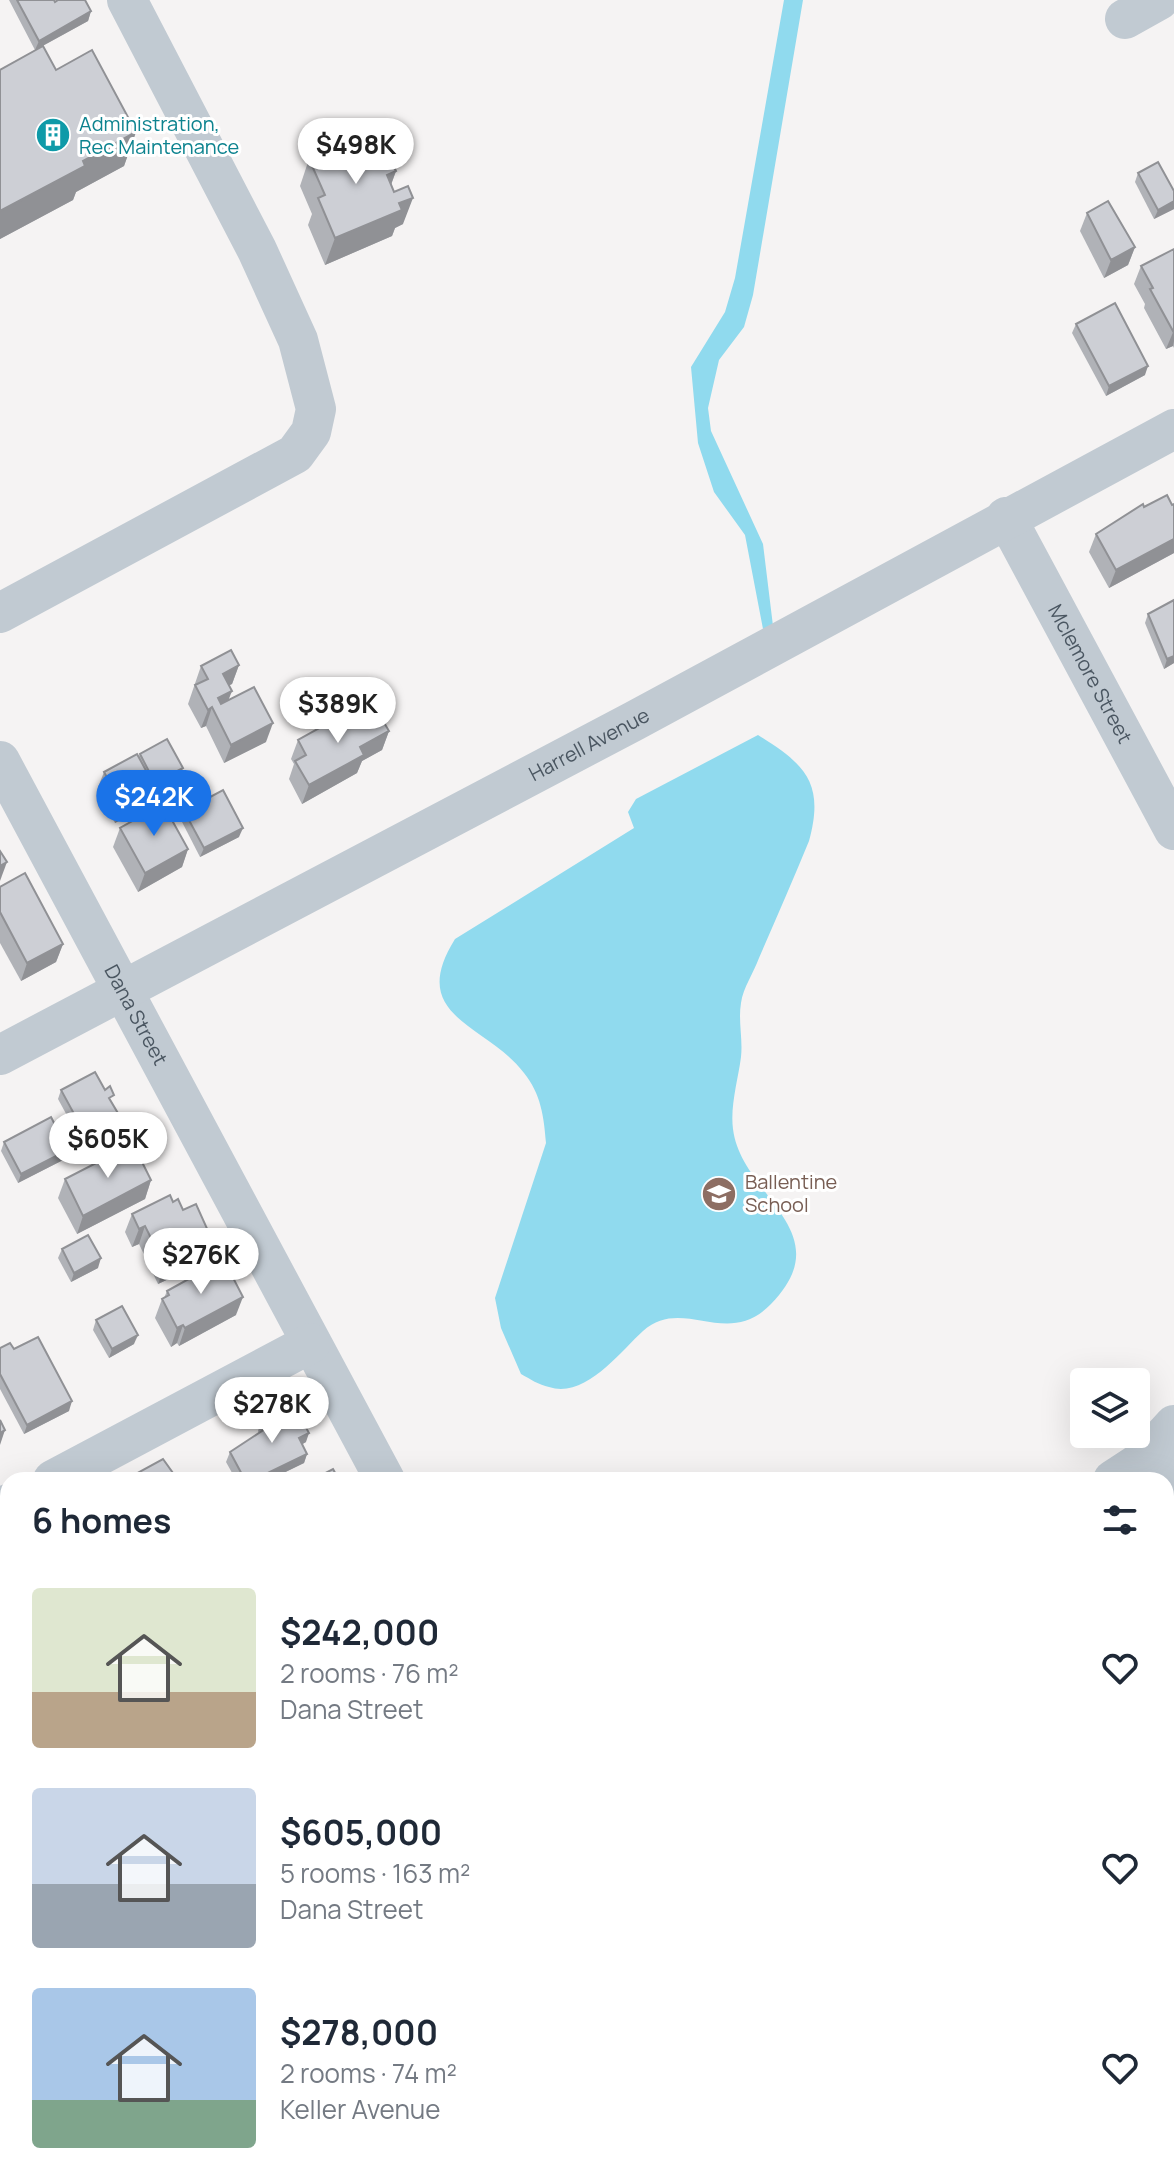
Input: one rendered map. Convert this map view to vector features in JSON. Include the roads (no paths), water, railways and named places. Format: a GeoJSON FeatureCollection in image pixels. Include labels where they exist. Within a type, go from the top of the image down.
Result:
{"type":"FeatureCollection","features":[{"type":"Feature","properties":{"kind":"street"},"geometry":{"type":"LineString","coordinates":[[0,613],[295,454],[311,432],[316,409],[298,340],[257,250],[127,0]]}},
{"type":"Feature","properties":{"kind":"street"},"geometry":{"type":"LineString","coordinates":[[1125,19],[1159,0]]}},
{"type":"Feature","properties":{"kind":"street","name":"Harrell Avenue"},"geometry":{"type":"LineString","coordinates":[[0,1055],[634,721],[1006,517],[1174,429]]}},
{"type":"Feature","properties":{"kind":"street","name":"Mclemore Street"},"geometry":{"type":"LineString","coordinates":[[1006,517],[1174,830]]}},
{"type":"Feature","properties":{"kind":"street","name":"Dana Street"},"geometry":{"type":"LineString","coordinates":[[0,761],[381,1472]]}},
{"type":"Feature","properties":{"kind":"street"},"geometry":{"type":"LineString","coordinates":[[68,1472],[311,1343]]}},
{"type":"Feature","properties":{"kind":"street"},"geometry":{"type":"LineString","coordinates":[[1125,1472],[1139,1463],[1164,1436]]}},
{"type":"Feature","properties":{"kind":"street"},"geometry":{"type":"LineString","coordinates":[[1164,1436],[1172,1472]]}},
{"type":"Feature","properties":{"kind":"water"},"geometry":{"type":"Polygon","coordinates":[[[784,0],[803,0],[753,295],[744,327],[719,360],[708,408],[711,431],[763,544],[773,626],[763,629],[745,535],[714,492],[698,443],[691,367],[725,312],[735,278],[784,0]]]}},
{"type":"Feature","properties":{"kind":"water"},"geometry":{"type":"Polygon","coordinates":[[[758,735],[799,766],[807,777],[814,804],[809,841],[742,997],[741,1057],[733,1111],[733,1129],[740,1153],[792,1234],[796,1255],[790,1278],[771,1304],[755,1317],[738,1323],[674,1318],[658,1321],[588,1380],[562,1389],[545,1386],[521,1374],[501,1328],[495,1298],[546,1143],[541,1106],[524,1073],[508,1056],[457,1017],[445,1003],[440,986],[442,965],[455,939],[634,828],[628,812],[636,799],[758,735]]]}},
{"type":"Feature","properties":{"kind":"place","name":"Administration, Rec Maintenance"},"geometry":{"type":"Point","coordinates":[53,135]}},
{"type":"Feature","properties":{"kind":"place","name":"Ballentine School"},"geometry":{"type":"Point","coordinates":[719,1194]}}]}
